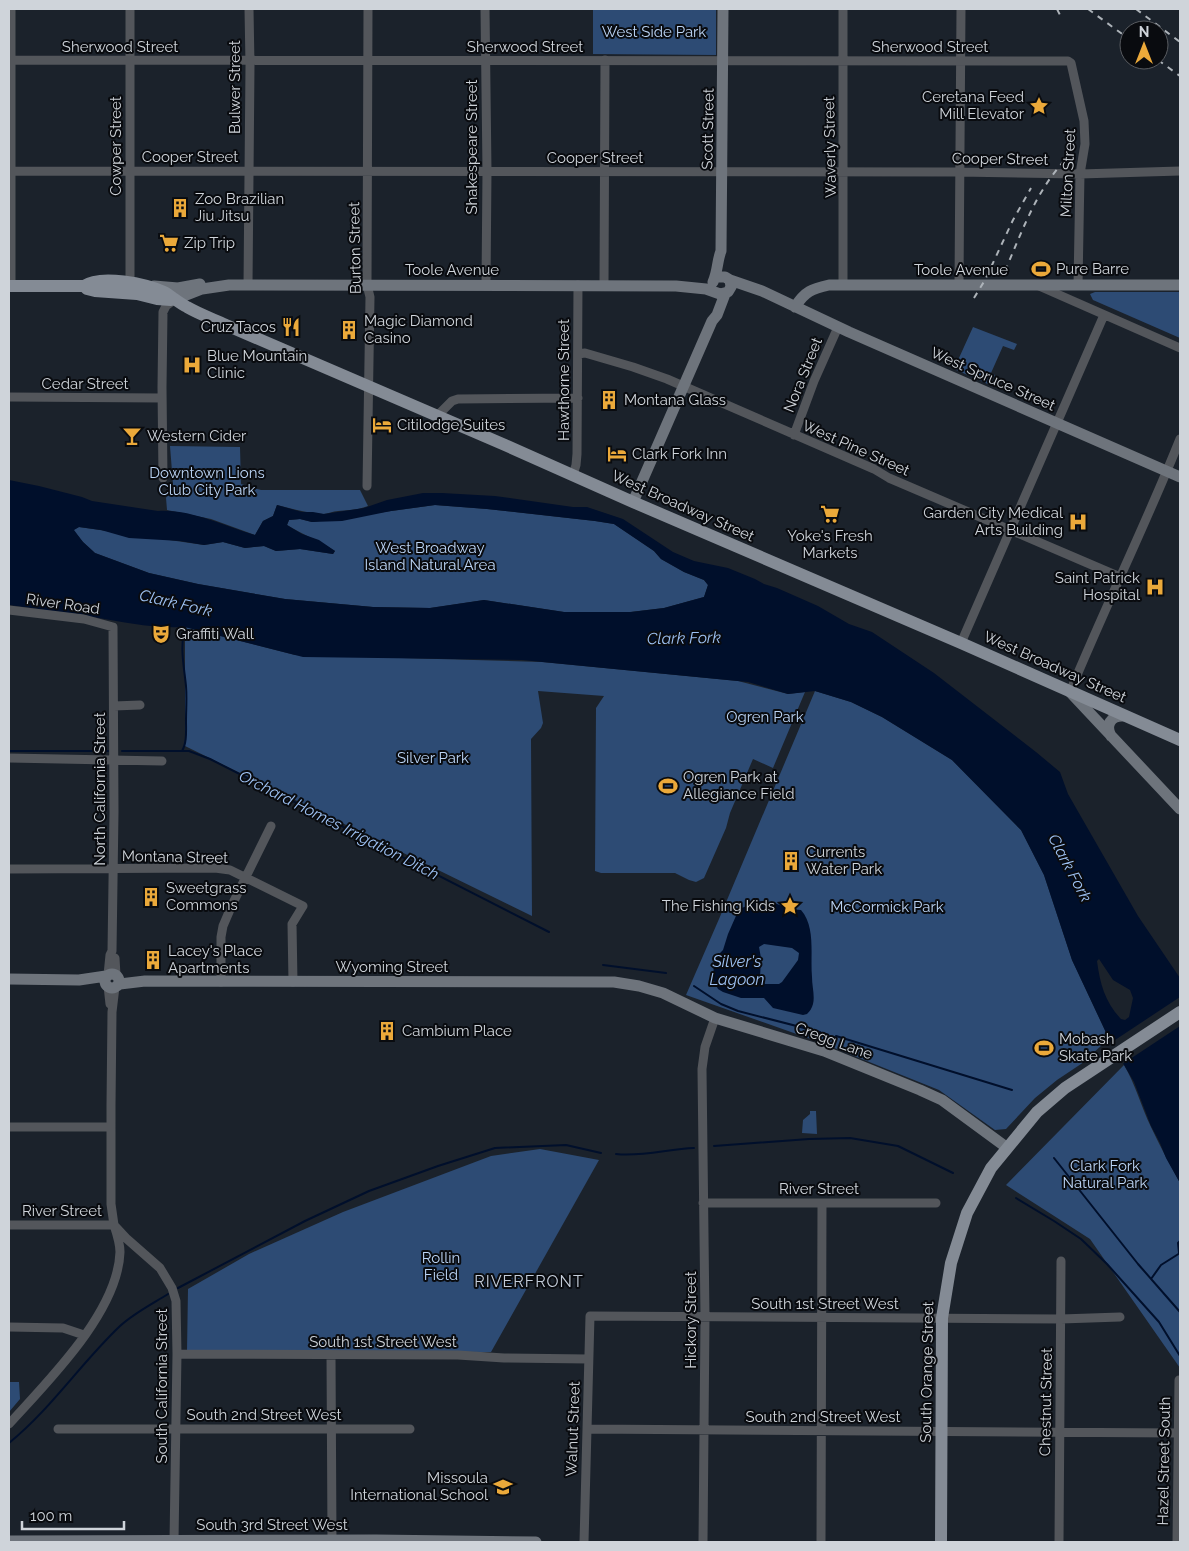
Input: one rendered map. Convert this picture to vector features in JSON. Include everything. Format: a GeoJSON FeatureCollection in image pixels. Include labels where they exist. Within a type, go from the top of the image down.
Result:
{"type":"FeatureCollection","features":[{"type":"Feature","properties":{"kind":"main road","name":"West Broadway Street"},"geometry":{"type":"LineString","coordinates":[[84,286],[93,281],[135,284],[162,292],[189,308],[1180,740]]}},
{"type":"Feature","properties":{"kind":"main road","name":"West Broadway Street"},"geometry":{"type":"LineString","coordinates":[[10,286],[84,286],[95,291],[137,294],[174,300]]}},
{"type":"Feature","properties":{"kind":"main road","name":"South Orange Street"},"geometry":{"type":"LineString","coordinates":[[941,1542],[942,1318],[951,1263],[967,1213],[991,1168],[1006,1147],[1037,1112],[1064,1088],[1180,1012]]}},
{"type":"Feature","properties":{"kind":"street"},"geometry":{"type":"LineString","coordinates":[[10,286],[10,60],[12,9]]}},
{"type":"Feature","properties":{"kind":"street","name":"Cowper Street"},"geometry":{"type":"LineString","coordinates":[[130,9],[130,171],[135,284]]}},
{"type":"Feature","properties":{"kind":"street","name":"Bulwer Street"},"geometry":{"type":"LineString","coordinates":[[248,285],[249,9]]}},
{"type":"Feature","properties":{"kind":"street","name":"Burton Street"},"geometry":{"type":"LineString","coordinates":[[367,486],[370,297],[367,284],[368,9]]}},
{"type":"Feature","properties":{"kind":"street","name":"Shakespeare Street"},"geometry":{"type":"LineString","coordinates":[[485,9],[486,285]]}},
{"type":"Feature","properties":{"kind":"street","name":"Scott Street"},"geometry":{"type":"LineString","coordinates":[[721,250],[723,9]]}},
{"type":"Feature","properties":{"kind":"street","name":"Waverly Street"},"geometry":{"type":"LineString","coordinates":[[843,9],[843,284]]}},
{"type":"Feature","properties":{"kind":"street"},"geometry":{"type":"LineString","coordinates":[[959,284],[961,9]]}},
{"type":"Feature","properties":{"kind":"street","name":"Sherwood Street"},"geometry":{"type":"LineString","coordinates":[[10,60],[842,60],[1068,61],[1071,63]]}},
{"type":"Feature","properties":{"kind":"street"},"geometry":{"type":"LineString","coordinates":[[604,285],[605,60]]}},
{"type":"Feature","properties":{"kind":"street","name":"Milton Street"},"geometry":{"type":"LineString","coordinates":[[1071,63],[1084,121],[1085,144],[1080,174],[1078,285]]}},
{"type":"Feature","properties":{"kind":"street","name":"Cooper Street"},"geometry":{"type":"LineString","coordinates":[[10,171],[844,171],[1080,174],[1180,171]]}},
{"type":"Feature","properties":{"kind":"street"},"geometry":{"type":"LineString","coordinates":[[721,250],[729,279]]}},
{"type":"Feature","properties":{"kind":"street"},"geometry":{"type":"LineString","coordinates":[[633,502],[712,320],[717,315],[719,256],[721,250]]}},
{"type":"Feature","properties":{"kind":"street","name":"Toole Avenue"},"geometry":{"type":"LineString","coordinates":[[719,288],[721,276],[762,291],[795,307],[802,296],[812,289],[843,284],[1180,285]]}},
{"type":"Feature","properties":{"kind":"street","name":"Toole Avenue"},"geometry":{"type":"LineString","coordinates":[[135,284],[168,288],[204,284],[676,286],[719,288],[744,292],[769,300],[780,300]]}},
{"type":"Feature","properties":{"kind":"street","name":"Toole Avenue"},"geometry":{"type":"LineString","coordinates":[[174,300],[202,289],[229,285]]}},
{"type":"Feature","properties":{"kind":"street","name":"Hawthorne Street"},"geometry":{"type":"LineString","coordinates":[[573,475],[578,454],[578,285]]}},
{"type":"Feature","properties":{"kind":"street"},"geometry":{"type":"LineString","coordinates":[[1038,285],[1180,348]]}},
{"type":"Feature","properties":{"kind":"street"},"geometry":{"type":"LineString","coordinates":[[163,478],[163,312],[166,306],[174,300]]}},
{"type":"Feature","properties":{"kind":"street","name":"West Spruce Street"},"geometry":{"type":"LineString","coordinates":[[795,307],[1180,477]]}},
{"type":"Feature","properties":{"kind":"street"},"geometry":{"type":"LineString","coordinates":[[961,643],[1104,315]]}},
{"type":"Feature","properties":{"kind":"street","name":"Nora Street"},"geometry":{"type":"LineString","coordinates":[[794,435],[814,381],[838,326]]}},
{"type":"Feature","properties":{"kind":"street","name":"West Pine Street"},"geometry":{"type":"LineString","coordinates":[[578,354],[585,353],[634,367],[684,386],[874,469],[889,478],[1120,578]]}},
{"type":"Feature","properties":{"kind":"street","name":"Cedar Street"},"geometry":{"type":"LineString","coordinates":[[9,397],[162,398]]}},
{"type":"Feature","properties":{"kind":"street"},"geometry":{"type":"LineString","coordinates":[[438,416],[449,404],[458,399],[578,398]]}},
{"type":"Feature","properties":{"kind":"street"},"geometry":{"type":"LineString","coordinates":[[1180,439],[1070,692],[1180,809]]}},
{"type":"Feature","properties":{"kind":"street","name":"River Road"},"geometry":{"type":"LineString","coordinates":[[9,610],[84,619],[113,627]]}},
{"type":"Feature","properties":{"kind":"street","name":"North California Street"},"geometry":{"type":"LineString","coordinates":[[112,1127],[112,1012],[109,1002],[114,954],[112,951],[114,869],[113,627]]}},
{"type":"Feature","properties":{"kind":"street"},"geometry":{"type":"LineString","coordinates":[[114,706],[140,705]]}},
{"type":"Feature","properties":{"kind":"street"},"geometry":{"type":"LineString","coordinates":[[1114,739],[1109,732],[1109,724],[1114,717],[1122,716]]}},
{"type":"Feature","properties":{"kind":"street"},"geometry":{"type":"LineString","coordinates":[[9,758],[162,761]]}},
{"type":"Feature","properties":{"kind":"street"},"geometry":{"type":"LineString","coordinates":[[221,982],[221,937],[223,926],[271,826]]}},
{"type":"Feature","properties":{"kind":"street","name":"Montana Street"},"geometry":{"type":"LineString","coordinates":[[9,869],[215,868],[230,870],[303,906],[292,924],[293,982]]}},
{"type":"Feature","properties":{"kind":"street","name":"Wyoming Street"},"geometry":{"type":"LineString","coordinates":[[9,979],[79,980],[84,982],[112,981],[122,977],[146,981],[221,982],[614,982],[639,986]]}},
{"type":"Feature","properties":{"kind":"street","name":"Cregg Lane"},"geometry":{"type":"LineString","coordinates":[[639,986],[662,993],[716,1018],[809,1046],[920,1090],[942,1100],[1006,1147]]}},
{"type":"Feature","properties":{"kind":"street","name":"Hickory Street"},"geometry":{"type":"LineString","coordinates":[[703,1542],[705,1318],[703,1056],[716,1018]]}},
{"type":"Feature","properties":{"kind":"street"},"geometry":{"type":"LineString","coordinates":[[9,1127],[112,1127],[111,1204],[114,1225],[120,1245],[116,1277],[106,1302],[62,1366],[9,1424]]}},
{"type":"Feature","properties":{"kind":"street","name":"River Street"},"geometry":{"type":"LineString","coordinates":[[703,1203],[936,1203]]}},
{"type":"Feature","properties":{"kind":"street"},"geometry":{"type":"LineString","coordinates":[[821,1542],[822,1203]]}},
{"type":"Feature","properties":{"kind":"street","name":"River Street"},"geometry":{"type":"LineString","coordinates":[[9,1225],[114,1225]]}},
{"type":"Feature","properties":{"kind":"street","name":"South California Street"},"geometry":{"type":"LineString","coordinates":[[114,1225],[160,1268],[172,1288],[176,1301],[174,1541]]}},
{"type":"Feature","properties":{"kind":"street","name":"Chestnut Street"},"geometry":{"type":"LineString","coordinates":[[1059,1542],[1061,1261]]}},
{"type":"Feature","properties":{"kind":"street","name":"South 1st Street West"},"geometry":{"type":"LineString","coordinates":[[590,1316],[1061,1319],[1120,1317]]}},
{"type":"Feature","properties":{"kind":"street","name":"Walnut Street"},"geometry":{"type":"LineString","coordinates":[[584,1542],[590,1316]]}},
{"type":"Feature","properties":{"kind":"street"},"geometry":{"type":"LineString","coordinates":[[9,1327],[63,1328],[84,1335]]}},
{"type":"Feature","properties":{"kind":"street","name":"South 1st Street West"},"geometry":{"type":"LineString","coordinates":[[177,1354],[458,1355],[504,1358],[588,1359]]}},
{"type":"Feature","properties":{"kind":"street"},"geometry":{"type":"LineString","coordinates":[[331,1355],[332,1540]]}},
{"type":"Feature","properties":{"kind":"street","name":"Hazel Street South"},"geometry":{"type":"LineString","coordinates":[[1177,1542],[1179,1380]]}},
{"type":"Feature","properties":{"kind":"street","name":"South 2nd Street West"},"geometry":{"type":"LineString","coordinates":[[58,1429],[410,1428]]}},
{"type":"Feature","properties":{"kind":"street","name":"South 2nd Street West"},"geometry":{"type":"LineString","coordinates":[[586,1429],[1179,1433]]}},
{"type":"Feature","properties":{"kind":"street","name":"South 3rd Street West"},"geometry":{"type":"LineString","coordinates":[[9,1541],[228,1542],[332,1540],[536,1542]]}},
{"type":"Feature","properties":{"kind":"green space","name":"West Side Park"},"geometry":{"type":"Polygon","coordinates":[[[593,9],[716,9],[716,55],[593,54],[593,9]]]}},
{"type":"Feature","properties":{"kind":"green space"},"geometry":{"type":"Polygon","coordinates":[[[1095,292],[1180,292],[1180,338],[1093,300],[1090,294],[1095,292]]]}},
{"type":"Feature","properties":{"kind":"green space"},"geometry":{"type":"Polygon","coordinates":[[[973,327],[1017,344],[1014,350],[1003,346],[991,373],[995,375],[990,385],[954,369],[973,327]]]}},
{"type":"Feature","properties":{"kind":"green space","name":"Downtown Lions Club City Park"},"geometry":{"type":"Polygon","coordinates":[[[170,446],[240,447],[241,484],[261,490],[360,490],[368,506],[323,514],[277,505],[273,516],[263,521],[255,535],[211,519],[167,510],[166,498],[173,484],[170,446]]]}},
{"type":"Feature","properties":{"kind":"green space","name":"West Broadway Island Natural Area"},"geometry":{"type":"Polygon","coordinates":[[[435,505],[487,509],[614,524],[654,551],[661,559],[684,572],[704,580],[708,585],[704,597],[664,608],[630,612],[564,612],[484,600],[430,608],[373,607],[285,599],[198,584],[149,573],[95,553],[73,530],[79,527],[204,545],[223,542],[245,548],[264,546],[276,551],[300,549],[333,554],[335,551],[329,547],[287,525],[289,520],[300,519],[312,522],[435,505]]]}},
{"type":"Feature","properties":{"kind":"green space","name":"Silver Park"},"geometry":{"type":"Polygon","coordinates":[[[185,627],[295,655],[542,662],[738,681],[788,694],[805,692],[773,768],[753,759],[704,878],[696,882],[675,873],[601,873],[595,871],[596,708],[604,696],[538,691],[543,723],[531,739],[532,916],[185,746],[185,627]]]}},
{"type":"Feature","properties":{"kind":"green space","name":"McCormick Park"},"geometry":{"type":"Polygon","coordinates":[[[815,691],[851,702],[882,717],[952,760],[1021,830],[1044,875],[1072,960],[1110,1041],[1102,1045],[1081,1064],[1035,1098],[1006,1129],[995,1130],[939,1090],[822,1043],[686,995],[815,691]]]}},
{"type":"Feature","properties":{"kind":"green space","name":"Clark Fork Natural Park"},"geometry":{"type":"Polygon","coordinates":[[[1124,1065],[1151,1127],[1180,1183],[1180,1368],[1090,1239],[1006,1185],[1124,1065]]]}},
{"type":"Feature","properties":{"kind":"green space"},"geometry":{"type":"Polygon","coordinates":[[[810,1111],[816,1111],[817,1134],[802,1133],[803,1120],[810,1114],[810,1111]]]}},
{"type":"Feature","properties":{"kind":"green space","name":"Rollin Field"},"geometry":{"type":"Polygon","coordinates":[[[540,1149],[599,1160],[491,1352],[187,1351],[188,1289],[249,1254],[343,1212],[491,1156],[540,1149]]]}},
{"type":"Feature","properties":{"kind":"green space"},"geometry":{"type":"Polygon","coordinates":[[[9,1382],[19,1382],[20,1399],[9,1412],[9,1382]]]}},
{"type":"Feature","properties":{"kind":"water","name":"Clark Fork"},"geometry":{"type":"Polygon","coordinates":[[[9,480],[39,486],[92,501],[195,515],[255,535],[263,521],[273,516],[277,505],[302,512],[324,514],[364,508],[387,500],[423,493],[442,493],[495,496],[573,507],[587,507],[623,519],[673,552],[694,561],[728,568],[818,606],[849,624],[872,632],[934,673],[1060,772],[1068,794],[1138,916],[1180,978],[1180,1183],[1151,1126],[1134,1082],[1110,1041],[1072,960],[1044,875],[1021,830],[952,760],[882,717],[851,702],[815,691],[788,694],[748,682],[522,660],[303,657],[185,627],[139,625],[9,605],[9,480]],[[435,505],[391,511],[342,521],[312,522],[300,519],[289,520],[287,525],[302,534],[319,540],[335,551],[333,554],[300,549],[276,551],[264,546],[245,548],[223,542],[204,545],[180,541],[129,538],[101,530],[79,527],[74,530],[95,553],[149,573],[198,584],[285,599],[373,607],[430,608],[484,600],[564,612],[631,612],[664,608],[704,597],[708,585],[704,580],[684,572],[661,559],[654,551],[614,524],[487,509],[435,505]],[[1099,959],[1097,961],[1098,969],[1104,992],[1115,1013],[1125,1020],[1129,1017],[1133,998],[1130,990],[1113,980],[1099,959]]]}},
{"type":"Feature","properties":{"kind":"water","name":"Silver's Lagoon"},"geometry":{"type":"Polygon","coordinates":[[[760,901],[801,910],[806,917],[811,933],[814,998],[812,1007],[807,1014],[803,1015],[773,1008],[764,998],[741,998],[718,989],[713,979],[714,963],[717,956],[723,950],[739,909],[760,901]],[[764,944],[759,947],[761,958],[760,978],[765,984],[779,984],[782,982],[798,960],[799,953],[792,948],[764,944]]]}},
{"type":"Feature","properties":{"kind":"pier"},"geometry":{"type":"Polygon","coordinates":[[[1180,997],[1180,1026],[1121,1065],[1109,1044],[1180,997]]]}},
{"type":"Feature","properties":{"kind":"waterway"},"geometry":{"type":"LineString","coordinates":[[182,751],[186,733],[186,690],[182,648],[186,625]]}},
{"type":"Feature","properties":{"kind":"waterway"},"geometry":{"type":"LineString","coordinates":[[9,751],[108,751]]}},
{"type":"Feature","properties":{"kind":"waterway","name":"Orchard Homes Irrigation Ditch"},"geometry":{"type":"LineString","coordinates":[[122,751],[189,751],[210,759],[549,932]]}},
{"type":"Feature","properties":{"kind":"waterway"},"geometry":{"type":"LineString","coordinates":[[603,965],[666,973]]}},
{"type":"Feature","properties":{"kind":"waterway"},"geometry":{"type":"LineString","coordinates":[[694,986],[721,1004],[738,1011],[820,1032]]}},
{"type":"Feature","properties":{"kind":"waterway"},"geometry":{"type":"LineString","coordinates":[[836,1036],[1012,1090]]}},
{"type":"Feature","properties":{"kind":"waterway"},"geometry":{"type":"LineString","coordinates":[[714,1146],[850,1138],[898,1146],[953,1173]]}},
{"type":"Feature","properties":{"kind":"waterway"},"geometry":{"type":"LineString","coordinates":[[178,1288],[305,1221],[369,1191],[438,1166],[495,1148],[566,1145],[601,1153]]}},
{"type":"Feature","properties":{"kind":"waterway"},"geometry":{"type":"LineString","coordinates":[[616,1154],[626,1155],[694,1148]]}},
{"type":"Feature","properties":{"kind":"waterway"},"geometry":{"type":"LineString","coordinates":[[1054,1158],[1138,1264],[1180,1312]]}},
{"type":"Feature","properties":{"kind":"waterway"},"geometry":{"type":"LineString","coordinates":[[1016,1198],[1081,1239],[1107,1264],[1159,1322],[1180,1356]]}},
{"type":"Feature","properties":{"kind":"waterway"},"geometry":{"type":"LineString","coordinates":[[1179,1253],[1178,1243],[1180,1241]]}},
{"type":"Feature","properties":{"kind":"waterway"},"geometry":{"type":"LineString","coordinates":[[1151,1279],[1161,1265],[1180,1253]]}},
{"type":"Feature","properties":{"kind":"waterway"},"geometry":{"type":"LineString","coordinates":[[9,1443],[39,1416],[92,1355],[125,1321],[168,1294]]}},
{"type":"Feature","properties":{"kind":"railway"},"geometry":{"type":"LineString","coordinates":[[1057,9],[1061,17]]}},
{"type":"Feature","properties":{"kind":"railway"},"geometry":{"type":"LineString","coordinates":[[1088,9],[1119,32]]}},
{"type":"Feature","properties":{"kind":"railway"},"geometry":{"type":"LineString","coordinates":[[1136,9],[1180,42]]}},
{"type":"Feature","properties":{"kind":"railway"},"geometry":{"type":"LineString","coordinates":[[1169,68],[1180,76]]}},
{"type":"Feature","properties":{"kind":"railway"},"geometry":{"type":"LineString","coordinates":[[1005,271],[1032,208],[1050,179],[1072,153]]}},
{"type":"Feature","properties":{"kind":"railway"},"geometry":{"type":"LineString","coordinates":[[974,298],[1031,188]]}},
{"type":"Feature","properties":{"kind":"place","name":"Ceretana Feed Mill Elevator"},"geometry":{"type":"Point","coordinates":[1039,106]}},
{"type":"Feature","properties":{"kind":"place","name":"Zoo Brazilian Jiu Jitsu"},"geometry":{"type":"Point","coordinates":[180,208]}},
{"type":"Feature","properties":{"kind":"place","name":"Zip Trip"},"geometry":{"type":"Point","coordinates":[169,243]}},
{"type":"Feature","properties":{"kind":"place","name":"Pure Barre"},"geometry":{"type":"Point","coordinates":[1041,269]}},
{"type":"Feature","properties":{"kind":"place","name":"Cruz Tacos"},"geometry":{"type":"Point","coordinates":[291,327]}},
{"type":"Feature","properties":{"kind":"place","name":"Magic Diamond Casino"},"geometry":{"type":"Point","coordinates":[349,330]}},
{"type":"Feature","properties":{"kind":"place","name":"Blue Mountain Clinic"},"geometry":{"type":"Point","coordinates":[192,365]}},
{"type":"Feature","properties":{"kind":"place","name":"Montana Glass"},"geometry":{"type":"Point","coordinates":[609,400]}},
{"type":"Feature","properties":{"kind":"place","name":"Citilodge Suites"},"geometry":{"type":"Point","coordinates":[382,425]}},
{"type":"Feature","properties":{"kind":"place","name":"Western Cider"},"geometry":{"type":"Point","coordinates":[132,436]}},
{"type":"Feature","properties":{"kind":"place","name":"Clark Fork Inn"},"geometry":{"type":"Point","coordinates":[617,454]}},
{"type":"Feature","properties":{"kind":"place","name":"Yoke's Fresh Markets"},"geometry":{"type":"Point","coordinates":[830,514]}},
{"type":"Feature","properties":{"kind":"place","name":"Garden City Medical Arts Building"},"geometry":{"type":"Point","coordinates":[1078,522]}},
{"type":"Feature","properties":{"kind":"place","name":"Saint Patrick Hospital"},"geometry":{"type":"Point","coordinates":[1155,587]}},
{"type":"Feature","properties":{"kind":"place","name":"Graffiti Wall"},"geometry":{"type":"Point","coordinates":[161,634]}},
{"type":"Feature","properties":{"kind":"place","name":"Ogren Park at Allegiance Field"},"geometry":{"type":"Point","coordinates":[668,786]}},
{"type":"Feature","properties":{"kind":"place","name":"Currents Water Park"},"geometry":{"type":"Point","coordinates":[791,861]}},
{"type":"Feature","properties":{"kind":"place","name":"Sweetgrass Commons"},"geometry":{"type":"Point","coordinates":[151,897]}},
{"type":"Feature","properties":{"kind":"place","name":"The Fishing Kids"},"geometry":{"type":"Point","coordinates":[790,906]}},
{"type":"Feature","properties":{"kind":"place","name":"Lacey's Place Apartments"},"geometry":{"type":"Point","coordinates":[153,960]}},
{"type":"Feature","properties":{"kind":"place","name":"Cambium Place"},"geometry":{"type":"Point","coordinates":[387,1031]}},
{"type":"Feature","properties":{"kind":"place","name":"Mobash Skate Park"},"geometry":{"type":"Point","coordinates":[1044,1048]}},
{"type":"Feature","properties":{"kind":"place","name":"Missoula International School"},"geometry":{"type":"Point","coordinates":[503,1487]}},
{"type":"Feature","properties":{"kind":"district","name":"RIVERFRONT"},"geometry":{"type":"Point","coordinates":[529,1281]}},
{"type":"Feature","properties":{"kind":"park label","name":"Ogren Park"},"geometry":{"type":"Point","coordinates":[765,717]}}]}
